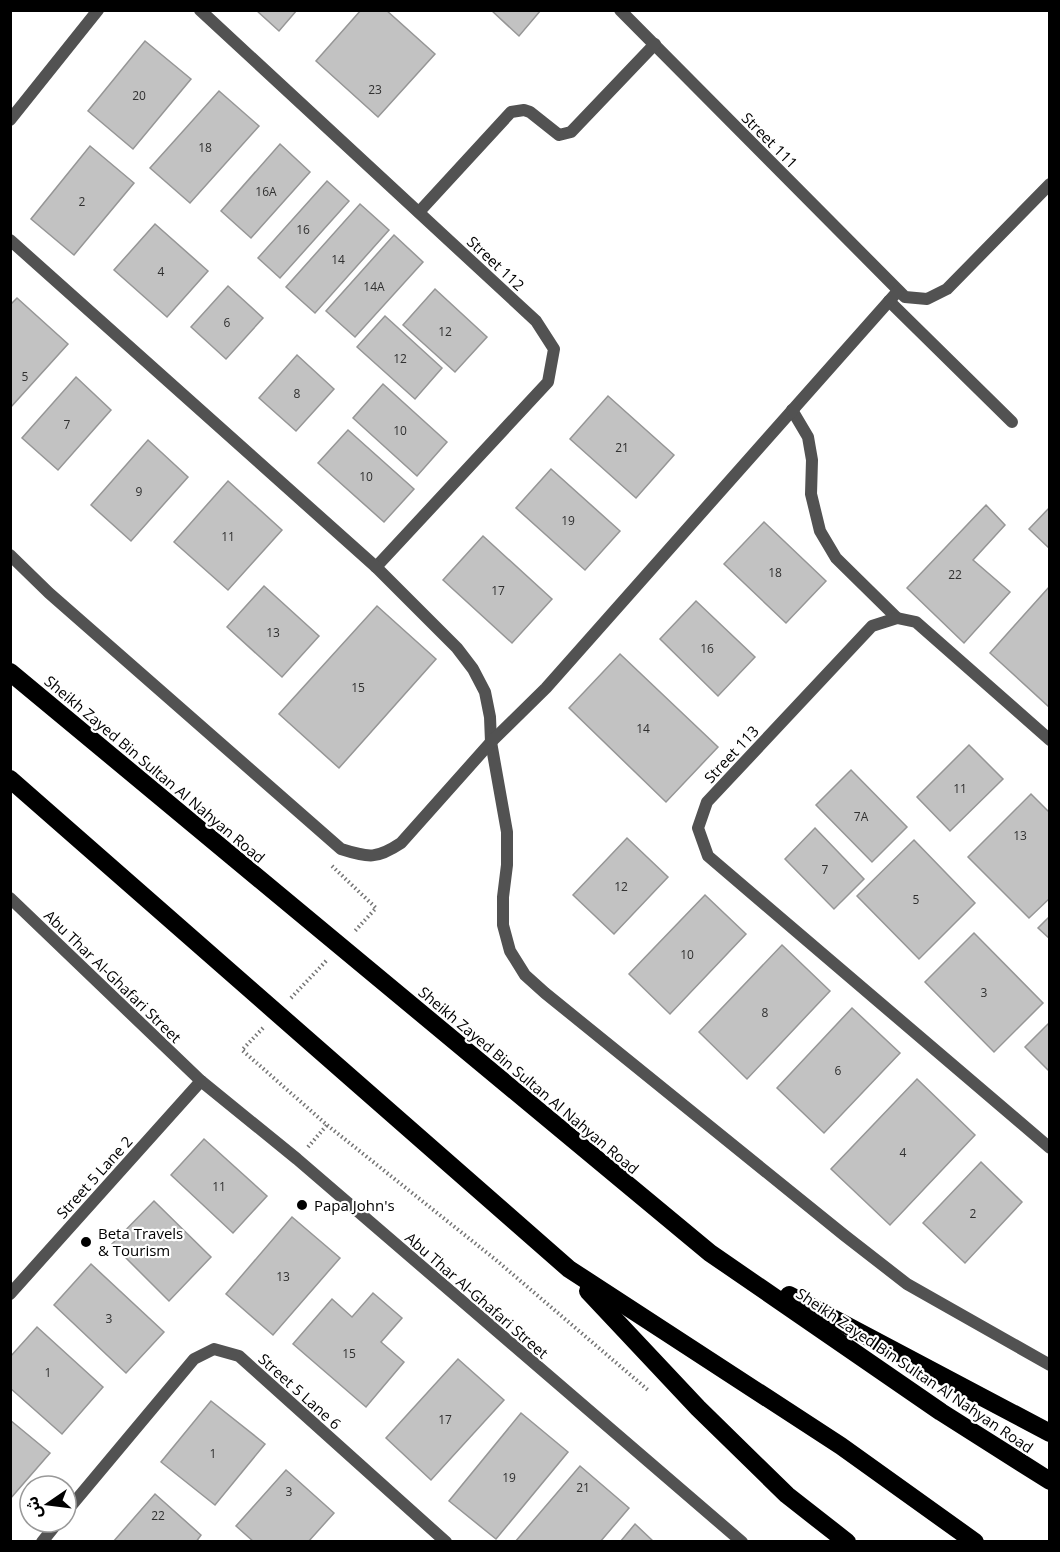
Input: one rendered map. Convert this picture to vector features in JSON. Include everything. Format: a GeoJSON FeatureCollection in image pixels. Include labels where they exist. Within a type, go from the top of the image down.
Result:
{"type":"FeatureCollection","features":[{"type":"Feature","properties":{"kind":"highway","name":"Sheikh Zayed Bin Sultan Al Nahyan Road"},"geometry":{"type":"LineString","coordinates":[[14,673],[710,1253],[941,1412],[1050,1481]]}},
{"type":"Feature","properties":{"kind":"highway"},"geometry":{"type":"LineString","coordinates":[[10,779],[569,1269],[698,1408],[787,1495],[848,1542]]}},
{"type":"Feature","properties":{"kind":"highway"},"geometry":{"type":"LineString","coordinates":[[10,794],[56,818]]}},
{"type":"Feature","properties":{"kind":"highway"},"geometry":{"type":"LineString","coordinates":[[710,1253],[1050,1433]]}},
{"type":"Feature","properties":{"kind":"highway"},"geometry":{"type":"LineString","coordinates":[[569,1269],[841,1446],[975,1542]]}},
{"type":"Feature","properties":{"kind":"street"},"geometry":{"type":"LineString","coordinates":[[10,120],[98,10]]}},
{"type":"Feature","properties":{"kind":"street","name":"Street 112"},"geometry":{"type":"LineString","coordinates":[[200,10],[536,321],[554,349],[548,382],[376,567]]}},
{"type":"Feature","properties":{"kind":"street","name":"Street 111"},"geometry":{"type":"LineString","coordinates":[[620,10],[898,291]]}},
{"type":"Feature","properties":{"kind":"street"},"geometry":{"type":"LineString","coordinates":[[419,212],[511,112],[518,110],[530,112],[559,135],[571,132],[655,44]]}},
{"type":"Feature","properties":{"kind":"street"},"geometry":{"type":"LineString","coordinates":[[10,555],[49,593],[341,849],[362,856],[383,854],[401,843],[491,742],[546,688],[898,291],[905,297],[927,299],[948,289],[1050,184]]}},
{"type":"Feature","properties":{"kind":"street"},"geometry":{"type":"LineString","coordinates":[[10,240],[376,567],[457,648],[473,669],[484,692],[490,717],[491,742],[507,832],[503,925],[510,951],[525,975],[572,1016],[907,1284],[1050,1365]]}},
{"type":"Feature","properties":{"kind":"street"},"geometry":{"type":"LineString","coordinates":[[889,301],[1012,422]]}},
{"type":"Feature","properties":{"kind":"street"},"geometry":{"type":"LineString","coordinates":[[792,410],[808,437],[812,460],[811,494],[820,531],[836,558],[897,618],[916,622],[1050,740]]}},
{"type":"Feature","properties":{"kind":"street","name":"Street 113"},"geometry":{"type":"LineString","coordinates":[[897,618],[872,626],[707,802],[698,828],[708,856],[1050,1148]]}},
{"type":"Feature","properties":{"kind":"street","name":"Abu Thar Al-Ghafari Street"},"geometry":{"type":"LineString","coordinates":[[10,898],[201,1081],[297,1159],[742,1542]]}},
{"type":"Feature","properties":{"kind":"street","name":"Street 5 Lane 2"},"geometry":{"type":"LineString","coordinates":[[10,1294],[201,1081]]}},
{"type":"Feature","properties":{"kind":"street","name":"Street 5 Lane 6"},"geometry":{"type":"LineString","coordinates":[[78,1498],[194,1359],[214,1349],[239,1356],[446,1542]]}},
{"type":"Feature","properties":{"kind":"path"},"geometry":{"type":"LineString","coordinates":[[328,862],[376,908],[348,938]]}},
{"type":"Feature","properties":{"kind":"path"},"geometry":{"type":"LineString","coordinates":[[283,1007],[332,955]]}},
{"type":"Feature","properties":{"kind":"path"},"geometry":{"type":"LineString","coordinates":[[267,1024],[242,1050],[327,1125],[496,1260],[649,1391]]}},
{"type":"Feature","properties":{"kind":"path"},"geometry":{"type":"LineString","coordinates":[[297,1159],[327,1125]]}},
{"type":"Feature","properties":{"kind":"building"},"geometry":{"type":"Polygon","coordinates":[[[256,10],[297,10],[279,31],[256,10]]]}},
{"type":"Feature","properties":{"kind":"building"},"geometry":{"type":"Polygon","coordinates":[[[361,10],[386,10],[435,54],[378,117],[316,61],[361,10]]]}},
{"type":"Feature","properties":{"kind":"building"},"geometry":{"type":"Polygon","coordinates":[[[491,10],[541,10],[519,36],[491,10]]]}},
{"type":"Feature","properties":{"kind":"building"},"geometry":{"type":"Polygon","coordinates":[[[145,41],[191,79],[133,149],[88,111],[145,41]]]}},
{"type":"Feature","properties":{"kind":"building"},"geometry":{"type":"Polygon","coordinates":[[[219,91],[259,126],[190,203],[150,168],[219,91]]]}},
{"type":"Feature","properties":{"kind":"building"},"geometry":{"type":"Polygon","coordinates":[[[280,144],[310,172],[251,238],[221,211],[280,144]]]}},
{"type":"Feature","properties":{"kind":"building"},"geometry":{"type":"Polygon","coordinates":[[[90,146],[134,183],[74,255],[31,219],[90,146]]]}},
{"type":"Feature","properties":{"kind":"building"},"geometry":{"type":"Polygon","coordinates":[[[327,181],[349,201],[280,278],[258,258],[327,181]]]}},
{"type":"Feature","properties":{"kind":"building"},"geometry":{"type":"Polygon","coordinates":[[[360,204],[389,230],[315,313],[286,287],[360,204]]]}},
{"type":"Feature","properties":{"kind":"building"},"geometry":{"type":"Polygon","coordinates":[[[155,224],[208,271],[167,317],[114,270],[155,224]]]}},
{"type":"Feature","properties":{"kind":"building"},"geometry":{"type":"Polygon","coordinates":[[[394,235],[423,262],[355,337],[326,311],[394,235]]]}},
{"type":"Feature","properties":{"kind":"building"},"geometry":{"type":"Polygon","coordinates":[[[228,286],[263,318],[226,359],[191,327],[228,286]]]}},
{"type":"Feature","properties":{"kind":"building"},"geometry":{"type":"Polygon","coordinates":[[[435,289],[487,337],[455,372],[403,325],[435,289]]]}},
{"type":"Feature","properties":{"kind":"building"},"geometry":{"type":"Polygon","coordinates":[[[17,298],[68,344],[10,408],[10,305],[17,298]]]}},
{"type":"Feature","properties":{"kind":"building"},"geometry":{"type":"Polygon","coordinates":[[[385,316],[442,368],[415,399],[357,347],[385,316]]]}},
{"type":"Feature","properties":{"kind":"building"},"geometry":{"type":"Polygon","coordinates":[[[297,355],[334,389],[296,431],[259,398],[297,355]]]}},
{"type":"Feature","properties":{"kind":"building"},"geometry":{"type":"Polygon","coordinates":[[[76,377],[111,410],[58,470],[22,438],[76,377]]]}},
{"type":"Feature","properties":{"kind":"building"},"geometry":{"type":"Polygon","coordinates":[[[383,384],[447,442],[417,476],[353,418],[383,384]]]}},
{"type":"Feature","properties":{"kind":"building"},"geometry":{"type":"Polygon","coordinates":[[[608,396],[674,455],[636,498],[570,439],[608,396]]]}},
{"type":"Feature","properties":{"kind":"building"},"geometry":{"type":"Polygon","coordinates":[[[348,430],[414,489],[384,522],[318,463],[348,430]]]}},
{"type":"Feature","properties":{"kind":"building"},"geometry":{"type":"Polygon","coordinates":[[[148,440],[188,477],[131,541],[91,505],[148,440]]]}},
{"type":"Feature","properties":{"kind":"building"},"geometry":{"type":"Polygon","coordinates":[[[551,469],[620,531],[585,570],[516,508],[551,469]]]}},
{"type":"Feature","properties":{"kind":"building"},"geometry":{"type":"Polygon","coordinates":[[[228,481],[282,530],[228,590],[174,542],[228,481]]]}},
{"type":"Feature","properties":{"kind":"building"},"geometry":{"type":"Polygon","coordinates":[[[986,505],[1005,525],[973,560],[1010,592],[964,643],[907,588],[986,505]]]}},
{"type":"Feature","properties":{"kind":"building"},"geometry":{"type":"Polygon","coordinates":[[[1050,507],[1050,549],[1029,529],[1050,507]]]}},
{"type":"Feature","properties":{"kind":"building"},"geometry":{"type":"Polygon","coordinates":[[[764,522],[826,581],[786,623],[724,564],[764,522]]]}},
{"type":"Feature","properties":{"kind":"building"},"geometry":{"type":"Polygon","coordinates":[[[483,536],[552,599],[512,643],[443,580],[483,536]]]}},
{"type":"Feature","properties":{"kind":"building"},"geometry":{"type":"Polygon","coordinates":[[[264,586],[319,636],[282,677],[227,627],[264,586]]]}},
{"type":"Feature","properties":{"kind":"building"},"geometry":{"type":"Polygon","coordinates":[[[1050,586],[1050,705],[1048,706],[990,653],[1050,586]]]}},
{"type":"Feature","properties":{"kind":"building"},"geometry":{"type":"Polygon","coordinates":[[[696,601],[755,657],[718,696],[660,639],[696,601]]]}},
{"type":"Feature","properties":{"kind":"building"},"geometry":{"type":"Polygon","coordinates":[[[377,606],[436,659],[339,768],[279,714],[377,606]]]}},
{"type":"Feature","properties":{"kind":"building"},"geometry":{"type":"Polygon","coordinates":[[[620,654],[718,747],[666,802],[569,708],[620,654]]]}},
{"type":"Feature","properties":{"kind":"building"},"geometry":{"type":"Polygon","coordinates":[[[969,745],[1003,779],[950,831],[917,797],[969,745]]]}},
{"type":"Feature","properties":{"kind":"building"},"geometry":{"type":"Polygon","coordinates":[[[851,770],[907,827],[872,862],[816,805],[851,770]]]}},
{"type":"Feature","properties":{"kind":"building"},"geometry":{"type":"Polygon","coordinates":[[[1031,794],[1050,813],[1050,898],[1029,918],[968,857],[1031,794]]]}},
{"type":"Feature","properties":{"kind":"building"},"geometry":{"type":"Polygon","coordinates":[[[815,828],[864,879],[834,909],[785,859],[815,828]]]}},
{"type":"Feature","properties":{"kind":"building"},"geometry":{"type":"Polygon","coordinates":[[[627,838],[668,877],[614,934],[573,895],[627,838]]]}},
{"type":"Feature","properties":{"kind":"building"},"geometry":{"type":"Polygon","coordinates":[[[914,840],[975,903],[919,959],[857,896],[914,840]]]}},
{"type":"Feature","properties":{"kind":"building"},"geometry":{"type":"Polygon","coordinates":[[[705,895],[746,934],[670,1014],[629,974],[705,895]]]}},
{"type":"Feature","properties":{"kind":"building"},"geometry":{"type":"Polygon","coordinates":[[[1050,916],[1050,939],[1038,928],[1050,916]]]}},
{"type":"Feature","properties":{"kind":"building"},"geometry":{"type":"Polygon","coordinates":[[[974,933],[1043,1003],[994,1052],[925,982],[974,933]]]}},
{"type":"Feature","properties":{"kind":"building"},"geometry":{"type":"Polygon","coordinates":[[[782,945],[830,991],[747,1079],[699,1032],[782,945]]]}},
{"type":"Feature","properties":{"kind":"building"},"geometry":{"type":"Polygon","coordinates":[[[852,1008],[900,1053],[824,1133],[777,1088],[852,1008]]]}},
{"type":"Feature","properties":{"kind":"building"},"geometry":{"type":"Polygon","coordinates":[[[1050,1022],[1050,1072],[1025,1047],[1050,1022]]]}},
{"type":"Feature","properties":{"kind":"building"},"geometry":{"type":"Polygon","coordinates":[[[917,1079],[975,1135],[890,1225],[831,1169],[917,1079]]]}},
{"type":"Feature","properties":{"kind":"building"},"geometry":{"type":"Polygon","coordinates":[[[204,1139],[267,1196],[233,1233],[171,1175],[204,1139]]]}},
{"type":"Feature","properties":{"kind":"building"},"geometry":{"type":"Polygon","coordinates":[[[981,1162],[1022,1202],[965,1263],[923,1223],[981,1162]]]}},
{"type":"Feature","properties":{"kind":"building"},"geometry":{"type":"Polygon","coordinates":[[[154,1201],[211,1257],[169,1301],[112,1244],[154,1201]]]}},
{"type":"Feature","properties":{"kind":"building"},"geometry":{"type":"Polygon","coordinates":[[[292,1217],[340,1258],[273,1335],[226,1294],[292,1217]]]}},
{"type":"Feature","properties":{"kind":"building"},"geometry":{"type":"Polygon","coordinates":[[[91,1264],[164,1332],[126,1373],[54,1305],[91,1264]]]}},
{"type":"Feature","properties":{"kind":"building"},"geometry":{"type":"Polygon","coordinates":[[[373,1293],[402,1318],[381,1342],[404,1362],[366,1407],[293,1344],[332,1299],[352,1317],[373,1293]]]}},
{"type":"Feature","properties":{"kind":"building"},"geometry":{"type":"Polygon","coordinates":[[[37,1327],[103,1387],[62,1434],[10,1388],[10,1357],[37,1327]]]}},
{"type":"Feature","properties":{"kind":"building"},"geometry":{"type":"Polygon","coordinates":[[[458,1359],[504,1400],[431,1480],[386,1438],[458,1359]]]}},
{"type":"Feature","properties":{"kind":"building"},"geometry":{"type":"Polygon","coordinates":[[[211,1401],[265,1444],[215,1505],[161,1462],[211,1401]]]}},
{"type":"Feature","properties":{"kind":"building"},"geometry":{"type":"Polygon","coordinates":[[[521,1413],[568,1452],[496,1539],[449,1501],[521,1413]]]}},
{"type":"Feature","properties":{"kind":"building"},"geometry":{"type":"Polygon","coordinates":[[[10,1420],[50,1453],[32,1474],[18,1474],[18,1490],[10,1499],[10,1420]]]}},
{"type":"Feature","properties":{"kind":"building"},"geometry":{"type":"Polygon","coordinates":[[[580,1466],[629,1508],[600,1542],[515,1542],[580,1466]]]}},
{"type":"Feature","properties":{"kind":"building"},"geometry":{"type":"Polygon","coordinates":[[[286,1470],[334,1513],[308,1542],[254,1542],[236,1526],[286,1470]]]}},
{"type":"Feature","properties":{"kind":"building"},"geometry":{"type":"Polygon","coordinates":[[[155,1494],[201,1535],[196,1542],[113,1542],[155,1494]]]}},
{"type":"Feature","properties":{"kind":"building"},"geometry":{"type":"Polygon","coordinates":[[[635,1524],[654,1542],[620,1542],[635,1524]]]}},
{"type":"Feature","properties":{"kind":"place","name":"Papa John's"},"geometry":{"type":"Point","coordinates":[302,1205]}},
{"type":"Feature","properties":{"kind":"place","name":"Beta Travels & Tourism"},"geometry":{"type":"Point","coordinates":[86,1242]}}]}
